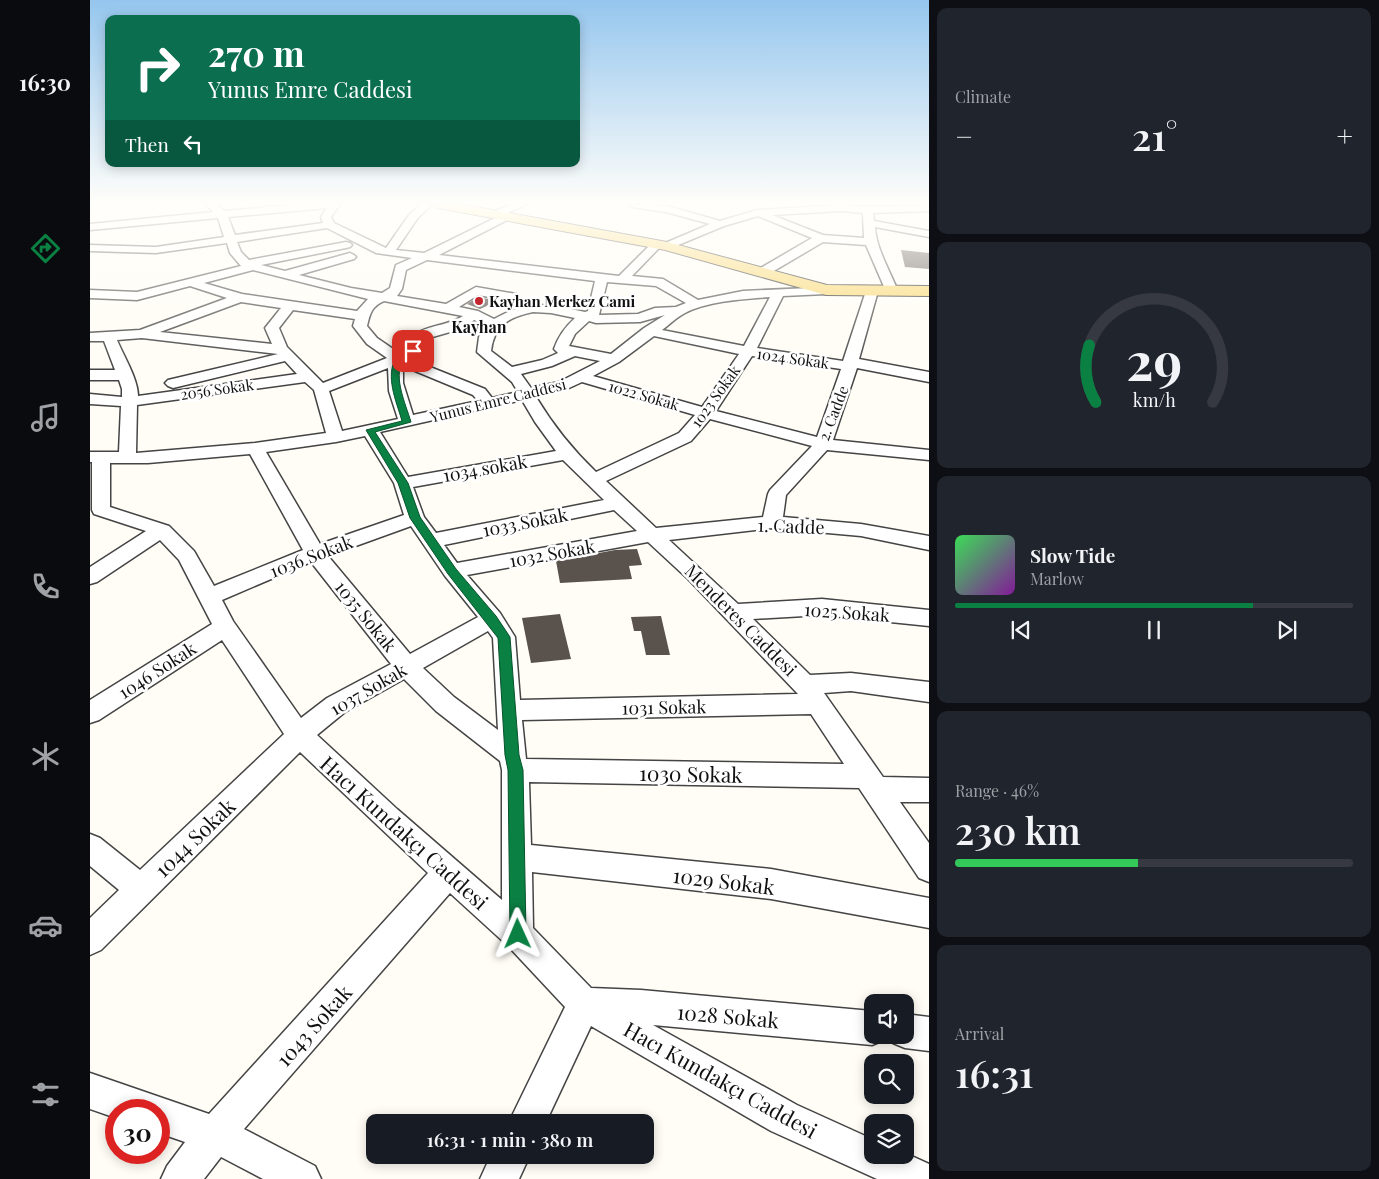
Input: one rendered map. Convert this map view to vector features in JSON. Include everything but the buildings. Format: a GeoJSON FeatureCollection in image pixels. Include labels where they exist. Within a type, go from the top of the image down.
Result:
{"type":"FeatureCollection","features":[{"type":"Feature","properties":{"kind":"main road"},"geometry":{"type":"LineString","coordinates":[[714,259],[826,290],[872,291],[891,289],[929,291]]}},
{"type":"Feature","properties":{"kind":"street"},"geometry":{"type":"LineString","coordinates":[[244,259],[251,265],[286,275],[352,292],[448,308],[473,314],[494,324],[519,311],[532,308],[542,308],[596,319],[640,318],[655,312],[680,310]]}},
{"type":"Feature","properties":{"kind":"street"},"geometry":{"type":"LineString","coordinates":[[90,294],[137,296],[192,284],[251,265],[279,259]]}},
{"type":"Feature","properties":{"kind":"street"},"geometry":{"type":"LineString","coordinates":[[286,275],[345,259]]}},
{"type":"Feature","properties":{"kind":"street"},"geometry":{"type":"LineString","coordinates":[[420,259],[400,268],[396,289],[392,294],[371,302],[362,316],[360,326],[372,341],[398,359],[479,392],[488,404]]}},
{"type":"Feature","properties":{"kind":"street"},"geometry":{"type":"LineString","coordinates":[[434,259],[523,278],[601,283],[623,279],[659,282],[696,304]]}},
{"type":"Feature","properties":{"kind":"street"},"geometry":{"type":"LineString","coordinates":[[623,279],[646,259]]}},
{"type":"Feature","properties":{"kind":"street"},"geometry":{"type":"LineString","coordinates":[[763,272],[786,259]]}},
{"type":"Feature","properties":{"kind":"street"},"geometry":{"type":"LineString","coordinates":[[878,259],[891,289]]}},
{"type":"Feature","properties":{"kind":"street"},"geometry":{"type":"LineString","coordinates":[[510,297],[523,278]]}},
{"type":"Feature","properties":{"kind":"street"},"geometry":{"type":"LineString","coordinates":[[601,283],[594,313],[586,317],[564,335],[561,348],[572,352],[614,359]]}},
{"type":"Feature","properties":{"kind":"street"},"geometry":{"type":"LineString","coordinates":[[192,284],[240,298],[362,316]]}},
{"type":"Feature","properties":{"kind":"street","name":"Yunus Emre Caddesi"},"geometry":{"type":"LineString","coordinates":[[106,457],[148,458],[255,448],[336,437],[488,404],[564,385],[581,377],[614,359],[649,331],[680,310],[696,304],[743,295],[826,290]]}},
{"type":"Feature","properties":{"kind":"street"},"geometry":{"type":"LineString","coordinates":[[448,308],[476,291],[510,297],[519,311]]}},
{"type":"Feature","properties":{"kind":"street","name":"2. Cadde"},"geometry":{"type":"LineString","coordinates":[[772,522],[777,494],[823,444],[872,291]]}},
{"type":"Feature","properties":{"kind":"street","name":"1023 Sokak"},"geometry":{"type":"LineString","coordinates":[[593,480],[685,437],[706,413],[748,351],[779,292]]}},
{"type":"Feature","properties":{"kind":"street"},"geometry":{"type":"LineString","coordinates":[[90,337],[109,338],[142,334],[240,298]]}},
{"type":"Feature","properties":{"kind":"street"},"geometry":{"type":"LineString","coordinates":[[290,305],[272,328],[284,353],[321,389],[336,437]]}},
{"type":"Feature","properties":{"kind":"street"},"geometry":{"type":"LineString","coordinates":[[321,389],[398,359],[413,351],[424,335],[459,325],[473,314]]}},
{"type":"Feature","properties":{"kind":"street","name":"Menderes Caddesi"},"geometry":{"type":"LineString","coordinates":[[494,324],[486,337],[484,352],[518,379],[543,422],[568,454],[593,480],[734,612],[811,694],[929,868]]}},
{"type":"Feature","properties":{"kind":"street","name":"1024 Sokak"},"geometry":{"type":"LineString","coordinates":[[649,331],[748,351],[850,364],[929,377]]}},
{"type":"Feature","properties":{"kind":"street"},"geometry":{"type":"LineString","coordinates":[[142,334],[284,353]]}},
{"type":"Feature","properties":{"kind":"street"},"geometry":{"type":"LineString","coordinates":[[109,338],[128,389]]}},
{"type":"Feature","properties":{"kind":"street"},"geometry":{"type":"LineString","coordinates":[[509,372],[547,363],[572,352]]}},
{"type":"Feature","properties":{"kind":"street"},"geometry":{"type":"LineString","coordinates":[[90,399],[128,389],[148,390],[284,353]]}},
{"type":"Feature","properties":{"kind":"street"},"geometry":{"type":"LineString","coordinates":[[398,359],[394,369],[396,385],[407,422]]}},
{"type":"Feature","properties":{"kind":"street"},"geometry":{"type":"LineString","coordinates":[[90,374],[128,389]]}},
{"type":"Feature","properties":{"kind":"street","name":"2056 Sokak"},"geometry":{"type":"LineString","coordinates":[[128,389],[307,376]]}},
{"type":"Feature","properties":{"kind":"street","name":"1022 Sokak"},"geometry":{"type":"LineString","coordinates":[[581,377],[823,444],[929,455]]}},
{"type":"Feature","properties":{"kind":"street","name":"Hacı Kundakçı Caddesi"},"geometry":{"type":"LineString","coordinates":[[128,389],[106,457],[95,513],[162,530],[187,556],[225,627],[299,735],[387,818],[518,934],[584,1004],[784,1118],[920,1179]]}},
{"type":"Feature","properties":{"kind":"street"},"geometry":{"type":"LineString","coordinates":[[370,430],[403,483],[415,518],[452,571],[492,619],[504,637],[514,762],[518,934]]}},
{"type":"Feature","properties":{"kind":"street","name":"1035 Sokak"},"geometry":{"type":"LineString","coordinates":[[255,448],[316,552],[407,667],[446,704],[514,762]]}},
{"type":"Feature","properties":{"kind":"street","name":"1034 sokak"},"geometry":{"type":"LineString","coordinates":[[403,483],[568,454]]}},
{"type":"Feature","properties":{"kind":"street","name":"1033 Sokak"},"geometry":{"type":"LineString","coordinates":[[430,541],[619,503]]}},
{"type":"Feature","properties":{"kind":"street","name":"1036 Sokak"},"geometry":{"type":"LineString","coordinates":[[209,597],[316,552],[415,518]]}},
{"type":"Feature","properties":{"kind":"street","name":"1. Cadde"},"geometry":{"type":"LineString","coordinates":[[652,535],[772,522],[861,530],[929,543]]}},
{"type":"Feature","properties":{"kind":"street"},"geometry":{"type":"LineString","coordinates":[[90,577],[162,530]]}},
{"type":"Feature","properties":{"kind":"street","name":"1032 Sokak"},"geometry":{"type":"LineString","coordinates":[[452,571],[652,535]]}},
{"type":"Feature","properties":{"kind":"street","name":"1025 Sokak"},"geometry":{"type":"LineString","coordinates":[[734,612],[822,607],[929,618]]}},
{"type":"Feature","properties":{"kind":"street","name":"1037 Sokak"},"geometry":{"type":"LineString","coordinates":[[299,735],[336,705],[492,619]]}},
{"type":"Feature","properties":{"kind":"street","name":"1046 Sokak"},"geometry":{"type":"LineString","coordinates":[[90,713],[225,627]]}},
{"type":"Feature","properties":{"kind":"street","name":"1031 Sokak"},"geometry":{"type":"LineString","coordinates":[[510,710],[811,694],[851,682],[929,692]]}},
{"type":"Feature","properties":{"kind":"street","name":"1044 Sokak"},"geometry":{"type":"LineString","coordinates":[[90,939],[299,735]]}},
{"type":"Feature","properties":{"kind":"street","name":"1030 Sokak"},"geometry":{"type":"LineString","coordinates":[[514,762],[872,782],[929,790]]}},
{"type":"Feature","properties":{"kind":"street"},"geometry":{"type":"LineString","coordinates":[[90,848],[141,889]]}},
{"type":"Feature","properties":{"kind":"street","name":"1029 Sokak"},"geometry":{"type":"LineString","coordinates":[[516,857],[771,884],[929,913]]}},
{"type":"Feature","properties":{"kind":"street","name":"1043 Sokak"},"geometry":{"type":"LineString","coordinates":[[180,1179],[215,1134],[448,873]]}},
{"type":"Feature","properties":{"kind":"street"},"geometry":{"type":"LineString","coordinates":[[531,1114],[584,1004]]}},
{"type":"Feature","properties":{"kind":"street","name":"1028 Sokak"},"geometry":{"type":"LineString","coordinates":[[584,1004],[641,1007],[864,1027]]}},
{"type":"Feature","properties":{"kind":"street"},"geometry":{"type":"LineString","coordinates":[[914,1032],[929,1034]]}},
{"type":"Feature","properties":{"kind":"street"},"geometry":{"type":"LineString","coordinates":[[90,1091],[113,1099]]}},
{"type":"Feature","properties":{"kind":"street"},"geometry":{"type":"LineString","coordinates":[[170,1119],[215,1134],[302,1179]]}},
{"type":"Feature","properties":{"kind":"street"},"geometry":{"type":"LineString","coordinates":[[499,1179],[506,1164]]}},
{"type":"Feature","properties":{"kind":"place","name":"Kayhan Merkez Cami"},"geometry":{"type":"Point","coordinates":[479,301]}},
{"type":"Feature","properties":{"kind":"district","name":"Kayhan"},"geometry":{"type":"Point","coordinates":[479,326]}},
{"type":"Feature","properties":{"kind":"route"},"geometry":{"type":"LineString","coordinates":[[413,351],[398,359],[394,369],[396,385],[407,422],[370,430],[403,483],[415,518],[452,571],[492,619],[504,637],[512,755],[516,770],[518,934]]}}]}
